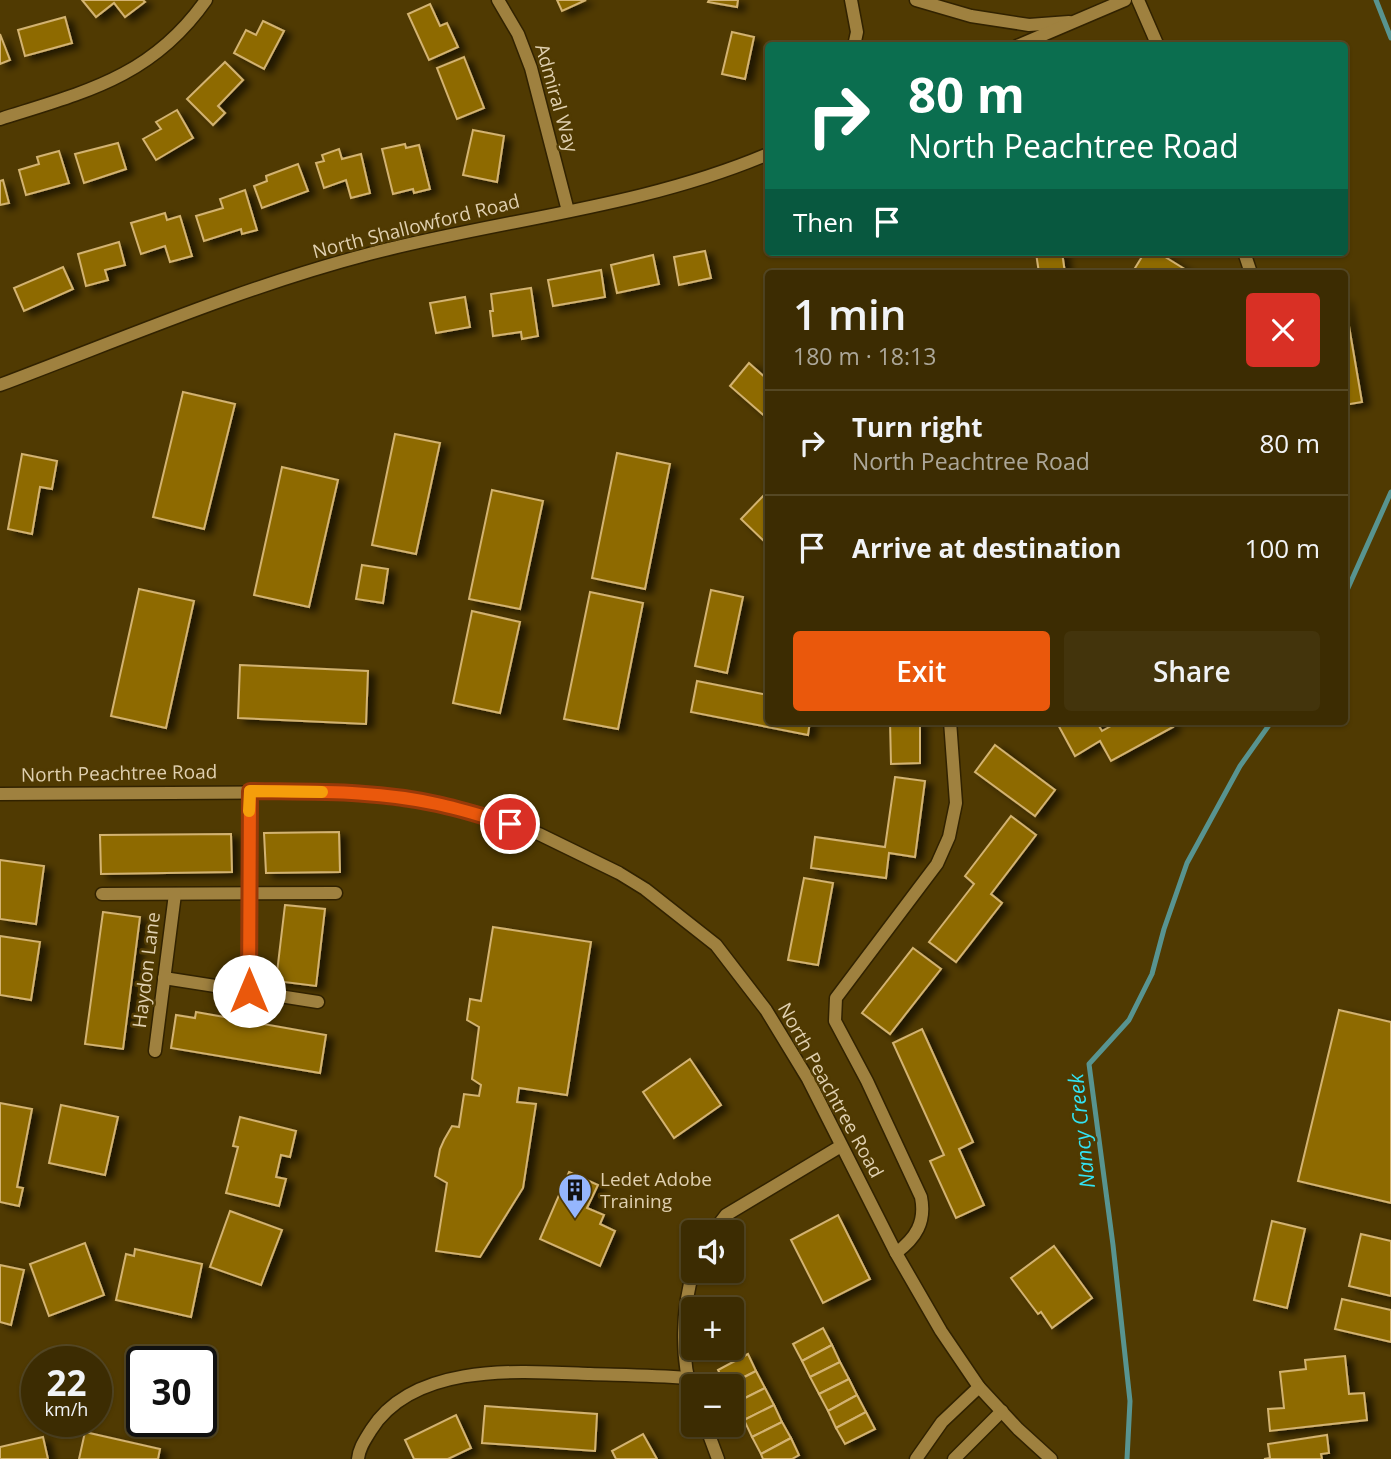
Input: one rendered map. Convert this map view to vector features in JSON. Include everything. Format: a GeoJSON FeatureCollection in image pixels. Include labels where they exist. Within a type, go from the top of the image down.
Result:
{"type":"FeatureCollection","features":[{"type":"Feature","properties":{"kind":"street"},"geometry":{"type":"LineString","coordinates":[[0,119],[101,86],[125,75],[169,44],[206,0]]}},
{"type":"Feature","properties":{"kind":"street","name":"Admiral Way"},"geometry":{"type":"LineString","coordinates":[[498,0],[518,34],[531,68],[568,211]]}},
{"type":"Feature","properties":{"kind":"street"},"geometry":{"type":"LineString","coordinates":[[851,0],[857,32],[855,42]]}},
{"type":"Feature","properties":{"kind":"street"},"geometry":{"type":"LineString","coordinates":[[916,0],[971,16],[1029,25],[1069,22]]}},
{"type":"Feature","properties":{"kind":"street"},"geometry":{"type":"LineString","coordinates":[[1026,42],[1125,0]]}},
{"type":"Feature","properties":{"kind":"street"},"geometry":{"type":"LineString","coordinates":[[1138,0],[1156,42]]}},
{"type":"Feature","properties":{"kind":"street","name":"North Shallowford Road"},"geometry":{"type":"LineString","coordinates":[[0,385],[257,289],[346,260],[399,246],[670,189],[765,155]]}},
{"type":"Feature","properties":{"kind":"street"},"geometry":{"type":"LineString","coordinates":[[896,1253],[921,1227],[924,1211],[921,1197],[867,1081],[835,1021],[836,998],[937,864],[949,837],[956,803],[950,725]]}},
{"type":"Feature","properties":{"kind":"street"},"geometry":{"type":"LineString","coordinates":[[249,991],[250,791]]}},
{"type":"Feature","properties":{"kind":"street","name":"North Peachtree Road"},"geometry":{"type":"LineString","coordinates":[[0,794],[343,792],[436,803],[539,834],[619,873],[645,889],[716,945],[766,1010],[808,1079],[896,1253],[941,1331],[979,1387],[1051,1459]]}},
{"type":"Feature","properties":{"kind":"street"},"geometry":{"type":"LineString","coordinates":[[102,894],[336,893]]}},
{"type":"Feature","properties":{"kind":"street","name":"Haydon Lane"},"geometry":{"type":"LineString","coordinates":[[155,1051],[175,894]]}},
{"type":"Feature","properties":{"kind":"street"},"geometry":{"type":"LineString","coordinates":[[164,978],[318,1002]]}},
{"type":"Feature","properties":{"kind":"street"},"geometry":{"type":"LineString","coordinates":[[722,1220],[726,1215],[841,1146]]}},
{"type":"Feature","properties":{"kind":"street"},"geometry":{"type":"LineString","coordinates":[[687,1374],[686,1316],[690,1283]]}},
{"type":"Feature","properties":{"kind":"street"},"geometry":{"type":"LineString","coordinates":[[358,1459],[359,1450],[387,1410],[412,1392],[456,1379],[505,1371],[681,1378]]}},
{"type":"Feature","properties":{"kind":"street"},"geometry":{"type":"LineString","coordinates":[[916,1459],[942,1422],[979,1387]]}},
{"type":"Feature","properties":{"kind":"street"},"geometry":{"type":"LineString","coordinates":[[954,1459],[1002,1411]]}},
{"type":"Feature","properties":{"kind":"street"},"geometry":{"type":"LineString","coordinates":[[710,1437],[718,1459]]}},
{"type":"Feature","properties":{"kind":"building"},"geometry":{"type":"Polygon","coordinates":[[[82,0],[145,2],[125,17],[114,3],[96,17],[82,0]]]}},
{"type":"Feature","properties":{"kind":"building"},"geometry":{"type":"Polygon","coordinates":[[[557,0],[586,0],[562,11],[557,0]]]}},
{"type":"Feature","properties":{"kind":"building"},"geometry":{"type":"Polygon","coordinates":[[[738,0],[737,7],[708,2],[738,0]]]}},
{"type":"Feature","properties":{"kind":"building"},"geometry":{"type":"Polygon","coordinates":[[[430,4],[440,26],[447,23],[458,47],[429,60],[408,14],[430,4]]]}},
{"type":"Feature","properties":{"kind":"building"},"geometry":{"type":"Polygon","coordinates":[[[65,17],[72,43],[25,56],[18,30],[65,17]]]}},
{"type":"Feature","properties":{"kind":"building"},"geometry":{"type":"Polygon","coordinates":[[[263,21],[284,31],[264,69],[234,53],[246,30],[256,35],[263,21]]]}},
{"type":"Feature","properties":{"kind":"building"},"geometry":{"type":"Polygon","coordinates":[[[732,32],[754,37],[745,79],[722,74],[732,32]]]}},
{"type":"Feature","properties":{"kind":"building"},"geometry":{"type":"Polygon","coordinates":[[[0,34],[10,60],[0,64],[0,34]]]}},
{"type":"Feature","properties":{"kind":"building"},"geometry":{"type":"Polygon","coordinates":[[[464,57],[484,108],[457,119],[437,68],[464,57]]]}},
{"type":"Feature","properties":{"kind":"building"},"geometry":{"type":"Polygon","coordinates":[[[225,62],[243,80],[218,106],[225,113],[213,125],[187,99],[225,62]]]}},
{"type":"Feature","properties":{"kind":"building"},"geometry":{"type":"Polygon","coordinates":[[[177,110],[193,138],[156,160],[143,139],[161,129],[156,122],[177,110]]]}},
{"type":"Feature","properties":{"kind":"building"},"geometry":{"type":"Polygon","coordinates":[[[473,130],[504,136],[497,182],[463,175],[473,130]]]}},
{"type":"Feature","properties":{"kind":"building"},"geometry":{"type":"Polygon","coordinates":[[[118,143],[126,169],[84,183],[75,154],[118,143]]]}},
{"type":"Feature","properties":{"kind":"building"},"geometry":{"type":"Polygon","coordinates":[[[405,144],[406,148],[419,145],[430,189],[414,193],[413,189],[393,194],[382,149],[405,144]]]}},
{"type":"Feature","properties":{"kind":"building"},"geometry":{"type":"Polygon","coordinates":[[[339,149],[342,159],[361,154],[370,193],[351,198],[346,180],[324,188],[316,163],[324,161],[322,155],[339,149]]]}},
{"type":"Feature","properties":{"kind":"building"},"geometry":{"type":"Polygon","coordinates":[[[59,151],[69,183],[26,195],[19,170],[39,164],[37,157],[59,151]]]}},
{"type":"Feature","properties":{"kind":"building"},"geometry":{"type":"Polygon","coordinates":[[[298,164],[308,191],[262,208],[254,186],[267,181],[266,176],[298,164]]]}},
{"type":"Feature","properties":{"kind":"building"},"geometry":{"type":"Polygon","coordinates":[[[3,180],[9,203],[0,205],[0,181],[3,180]]]}},
{"type":"Feature","properties":{"kind":"building"},"geometry":{"type":"Polygon","coordinates":[[[245,190],[257,230],[242,234],[241,229],[204,241],[196,216],[223,208],[220,199],[245,190]]]}},
{"type":"Feature","properties":{"kind":"building"},"geometry":{"type":"Polygon","coordinates":[[[165,213],[167,220],[180,216],[192,256],[170,262],[165,246],[141,254],[131,223],[165,213]]]}},
{"type":"Feature","properties":{"kind":"building"},"geometry":{"type":"Polygon","coordinates":[[[119,242],[125,265],[105,270],[108,280],[86,286],[78,254],[119,242]]]}},
{"type":"Feature","properties":{"kind":"building"},"geometry":{"type":"Polygon","coordinates":[[[705,251],[711,278],[679,285],[674,257],[705,251]]]}},
{"type":"Feature","properties":{"kind":"building"},"geometry":{"type":"Polygon","coordinates":[[[653,255],[659,284],[617,293],[611,265],[653,255]]]}},
{"type":"Feature","properties":{"kind":"building"},"geometry":{"type":"Polygon","coordinates":[[[1036,256],[1063,256],[1065,270],[1039,270],[1036,256]]]}},
{"type":"Feature","properties":{"kind":"building"},"geometry":{"type":"Polygon","coordinates":[[[1142,256],[1163,256],[1186,270],[1134,270],[1142,256]]]}},
{"type":"Feature","properties":{"kind":"building"},"geometry":{"type":"Polygon","coordinates":[[[63,267],[73,289],[24,311],[14,288],[63,267]]]}},
{"type":"Feature","properties":{"kind":"building"},"geometry":{"type":"Polygon","coordinates":[[[601,270],[605,297],[553,306],[548,280],[601,270]]]}},
{"type":"Feature","properties":{"kind":"building"},"geometry":{"type":"Polygon","coordinates":[[[531,288],[538,336],[522,339],[521,332],[493,336],[491,294],[531,288]]]}},
{"type":"Feature","properties":{"kind":"building"},"geometry":{"type":"Polygon","coordinates":[[[465,297],[470,327],[436,333],[430,303],[465,297]]]}},
{"type":"Feature","properties":{"kind":"building"},"geometry":{"type":"Polygon","coordinates":[[[1348,320],[1362,402],[1348,404],[1348,320]]]}},
{"type":"Feature","properties":{"kind":"building"},"geometry":{"type":"Polygon","coordinates":[[[749,363],[765,377],[765,416],[730,386],[749,363]]]}},
{"type":"Feature","properties":{"kind":"building"},"geometry":{"type":"Polygon","coordinates":[[[183,392],[235,404],[204,529],[153,517],[183,392]]]}},
{"type":"Feature","properties":{"kind":"building"},"geometry":{"type":"Polygon","coordinates":[[[395,434],[440,443],[416,554],[372,545],[395,434]]]}},
{"type":"Feature","properties":{"kind":"building"},"geometry":{"type":"Polygon","coordinates":[[[617,453],[670,464],[645,589],[592,578],[617,453]]]}},
{"type":"Feature","properties":{"kind":"building"},"geometry":{"type":"Polygon","coordinates":[[[22,454],[57,461],[52,489],[40,487],[32,534],[8,529],[22,454]]]}},
{"type":"Feature","properties":{"kind":"building"},"geometry":{"type":"Polygon","coordinates":[[[282,467],[338,480],[309,607],[254,595],[282,467]]]}},
{"type":"Feature","properties":{"kind":"building"},"geometry":{"type":"Polygon","coordinates":[[[492,490],[543,501],[520,609],[469,599],[492,490]]]}},
{"type":"Feature","properties":{"kind":"building"},"geometry":{"type":"Polygon","coordinates":[[[764,495],[765,542],[741,519],[764,495]]]}},
{"type":"Feature","properties":{"kind":"building"},"geometry":{"type":"Polygon","coordinates":[[[362,565],[388,569],[383,603],[356,599],[362,565]]]}},
{"type":"Feature","properties":{"kind":"building"},"geometry":{"type":"Polygon","coordinates":[[[139,589],[194,601],[166,728],[111,716],[139,589]]]}},
{"type":"Feature","properties":{"kind":"building"},"geometry":{"type":"Polygon","coordinates":[[[711,590],[743,597],[727,673],[695,666],[711,590]]]}},
{"type":"Feature","properties":{"kind":"building"},"geometry":{"type":"Polygon","coordinates":[[[590,592],[643,603],[618,729],[564,719],[590,592]]]}},
{"type":"Feature","properties":{"kind":"building"},"geometry":{"type":"Polygon","coordinates":[[[472,611],[520,622],[500,713],[453,703],[472,611]]]}},
{"type":"Feature","properties":{"kind":"building"},"geometry":{"type":"Polygon","coordinates":[[[240,665],[368,671],[366,724],[238,718],[240,665]]]}},
{"type":"Feature","properties":{"kind":"building"},"geometry":{"type":"Polygon","coordinates":[[[697,681],[765,694],[765,725],[809,725],[808,735],[691,712],[697,681]]]}},
{"type":"Feature","properties":{"kind":"building"},"geometry":{"type":"Polygon","coordinates":[[[890,725],[920,725],[920,763],[891,764],[890,725]]]}},
{"type":"Feature","properties":{"kind":"building"},"geometry":{"type":"Polygon","coordinates":[[[1058,725],[1098,725],[1102,731],[1113,725],[1173,727],[1111,761],[1100,741],[1075,756],[1058,725]]]}},
{"type":"Feature","properties":{"kind":"building"},"geometry":{"type":"Polygon","coordinates":[[[995,745],[1055,790],[1035,816],[975,772],[995,745]]]}},
{"type":"Feature","properties":{"kind":"building"},"geometry":{"type":"Polygon","coordinates":[[[895,777],[925,781],[915,857],[889,853],[886,878],[811,868],[815,837],[885,847],[895,777]]]}},
{"type":"Feature","properties":{"kind":"building"},"geometry":{"type":"Polygon","coordinates":[[[1011,816],[1036,835],[991,894],[1002,903],[956,962],[929,942],[974,884],[965,876],[1011,816]]]}},
{"type":"Feature","properties":{"kind":"building"},"geometry":{"type":"Polygon","coordinates":[[[339,832],[340,872],[266,873],[264,833],[339,832]]]}},
{"type":"Feature","properties":{"kind":"building"},"geometry":{"type":"Polygon","coordinates":[[[231,834],[232,872],[101,874],[100,835],[231,834]]]}},
{"type":"Feature","properties":{"kind":"building"},"geometry":{"type":"Polygon","coordinates":[[[0,860],[44,866],[36,924],[0,919],[0,860]]]}},
{"type":"Feature","properties":{"kind":"building"},"geometry":{"type":"Polygon","coordinates":[[[804,878],[833,883],[818,965],[788,960],[804,878]]]}},
{"type":"Feature","properties":{"kind":"building"},"geometry":{"type":"Polygon","coordinates":[[[285,905],[325,909],[316,986],[276,981],[285,905]]]}},
{"type":"Feature","properties":{"kind":"building"},"geometry":{"type":"Polygon","coordinates":[[[103,912],[140,917],[123,1049],[85,1044],[103,912]]]}},
{"type":"Feature","properties":{"kind":"building"},"geometry":{"type":"Polygon","coordinates":[[[493,927],[591,942],[567,1095],[519,1088],[517,1102],[536,1104],[523,1188],[480,1257],[436,1251],[447,1183],[435,1176],[444,1140],[452,1126],[459,1127],[464,1094],[479,1096],[481,1085],[472,1079],[479,1027],[467,1020],[470,999],[481,1001],[493,927]]]}},
{"type":"Feature","properties":{"kind":"building"},"geometry":{"type":"Polygon","coordinates":[[[0,936],[40,942],[31,1000],[0,995],[0,936]]]}},
{"type":"Feature","properties":{"kind":"building"},"geometry":{"type":"Polygon","coordinates":[[[913,948],[941,969],[890,1034],[862,1013],[913,948]]]}},
{"type":"Feature","properties":{"kind":"building"},"geometry":{"type":"Polygon","coordinates":[[[1339,1010],[1391,1022],[1391,1203],[1298,1181],[1339,1010]]]}},
{"type":"Feature","properties":{"kind":"building"},"geometry":{"type":"Polygon","coordinates":[[[196,1012],[326,1035],[320,1073],[171,1048],[176,1015],[195,1018],[196,1012]]]}},
{"type":"Feature","properties":{"kind":"building"},"geometry":{"type":"Polygon","coordinates":[[[922,1029],[973,1142],[959,1149],[984,1205],[956,1218],[930,1161],[944,1155],[893,1043],[922,1029]]]}},
{"type":"Feature","properties":{"kind":"building"},"geometry":{"type":"Polygon","coordinates":[[[690,1059],[721,1105],[674,1138],[643,1092],[690,1059]]]}},
{"type":"Feature","properties":{"kind":"building"},"geometry":{"type":"Polygon","coordinates":[[[0,1103],[32,1109],[17,1187],[23,1188],[19,1206],[0,1202],[0,1103]]]}},
{"type":"Feature","properties":{"kind":"building"},"geometry":{"type":"Polygon","coordinates":[[[61,1105],[118,1117],[105,1175],[49,1163],[61,1105]]]}},
{"type":"Feature","properties":{"kind":"building"},"geometry":{"type":"Polygon","coordinates":[[[240,1117],[296,1131],[290,1157],[281,1155],[276,1177],[286,1179],[279,1206],[226,1193],[238,1147],[233,1146],[240,1117]]]}},
{"type":"Feature","properties":{"kind":"building","name":"Ledet Adobe Training"},"geometry":{"type":"Polygon","coordinates":[[[569,1172],[598,1185],[587,1208],[604,1215],[600,1224],[615,1231],[600,1266],[540,1239],[569,1172]]]}},
{"type":"Feature","properties":{"kind":"building"},"geometry":{"type":"Polygon","coordinates":[[[230,1211],[282,1230],[261,1285],[210,1267],[230,1211]]]}},
{"type":"Feature","properties":{"kind":"building"},"geometry":{"type":"Polygon","coordinates":[[[838,1215],[870,1279],[823,1303],[791,1240],[838,1215]]]}},
{"type":"Feature","properties":{"kind":"building"},"geometry":{"type":"Polygon","coordinates":[[[1272,1221],[1305,1229],[1287,1308],[1254,1300],[1272,1221]]]}},
{"type":"Feature","properties":{"kind":"building"},"geometry":{"type":"Polygon","coordinates":[[[1361,1234],[1391,1241],[1391,1296],[1349,1286],[1361,1234]]]}},
{"type":"Feature","properties":{"kind":"building"},"geometry":{"type":"Polygon","coordinates":[[[85,1243],[104,1295],[49,1316],[30,1264],[85,1243]]]}},
{"type":"Feature","properties":{"kind":"building"},"geometry":{"type":"Polygon","coordinates":[[[1054,1246],[1092,1298],[1052,1328],[1011,1278],[1054,1246]]]}},
{"type":"Feature","properties":{"kind":"building"},"geometry":{"type":"Polygon","coordinates":[[[135,1249],[202,1264],[191,1317],[116,1300],[126,1254],[134,1256],[135,1249]]]}},
{"type":"Feature","properties":{"kind":"building"},"geometry":{"type":"Polygon","coordinates":[[[0,1265],[24,1270],[11,1325],[0,1322],[0,1265]]]}},
{"type":"Feature","properties":{"kind":"building"},"geometry":{"type":"Polygon","coordinates":[[[1342,1299],[1391,1310],[1391,1342],[1335,1329],[1342,1299]]]}},
{"type":"Feature","properties":{"kind":"building"},"geometry":{"type":"Polygon","coordinates":[[[823,1328],[832,1345],[802,1361],[793,1344],[823,1328]]]}},
{"type":"Feature","properties":{"kind":"building"},"geometry":{"type":"Polygon","coordinates":[[[832,1345],[840,1362],[810,1377],[802,1361],[832,1345]]]}},
{"type":"Feature","properties":{"kind":"building"},"geometry":{"type":"Polygon","coordinates":[[[748,1354],[756,1371],[744,1377],[744,1374],[720,1374],[718,1370],[737,1360],[744,1360],[744,1356],[748,1354]]]}},
{"type":"Feature","properties":{"kind":"building"},"geometry":{"type":"Polygon","coordinates":[[[1345,1356],[1349,1394],[1364,1393],[1367,1420],[1270,1431],[1268,1409],[1284,1408],[1280,1372],[1306,1369],[1305,1360],[1345,1356]]]}},
{"type":"Feature","properties":{"kind":"building"},"geometry":{"type":"Polygon","coordinates":[[[840,1362],[849,1379],[819,1394],[810,1377],[840,1362]]]}},
{"type":"Feature","properties":{"kind":"building"},"geometry":{"type":"Polygon","coordinates":[[[756,1371],[765,1388],[744,1398],[744,1377],[756,1371]]]}},
{"type":"Feature","properties":{"kind":"building"},"geometry":{"type":"Polygon","coordinates":[[[849,1379],[857,1395],[828,1411],[819,1394],[849,1379]]]}},
{"type":"Feature","properties":{"kind":"building"},"geometry":{"type":"Polygon","coordinates":[[[765,1388],[774,1405],[744,1420],[744,1398],[765,1388]]]}},
{"type":"Feature","properties":{"kind":"building"},"geometry":{"type":"Polygon","coordinates":[[[857,1395],[866,1412],[836,1428],[828,1411],[857,1395]]]}},
{"type":"Feature","properties":{"kind":"building"},"geometry":{"type":"Polygon","coordinates":[[[774,1405],[782,1422],[752,1437],[744,1420],[774,1405]]]}},
{"type":"Feature","properties":{"kind":"building"},"geometry":{"type":"Polygon","coordinates":[[[485,1406],[597,1414],[595,1451],[482,1443],[485,1406]]]}},
{"type":"Feature","properties":{"kind":"building"},"geometry":{"type":"Polygon","coordinates":[[[866,1412],[875,1429],[845,1444],[836,1428],[866,1412]]]}},
{"type":"Feature","properties":{"kind":"building"},"geometry":{"type":"Polygon","coordinates":[[[456,1415],[471,1448],[448,1459],[414,1459],[405,1440],[456,1415]]]}},
{"type":"Feature","properties":{"kind":"building"},"geometry":{"type":"Polygon","coordinates":[[[782,1422],[791,1438],[761,1454],[752,1437],[782,1422]]]}},
{"type":"Feature","properties":{"kind":"building"},"geometry":{"type":"Polygon","coordinates":[[[643,1434],[657,1459],[616,1459],[612,1451],[643,1434]]]}},
{"type":"Feature","properties":{"kind":"building"},"geometry":{"type":"Polygon","coordinates":[[[1327,1435],[1329,1453],[1321,1454],[1322,1459],[1264,1459],[1270,1458],[1268,1444],[1327,1435]]]}},
{"type":"Feature","properties":{"kind":"building"},"geometry":{"type":"Polygon","coordinates":[[[43,1437],[48,1459],[0,1459],[0,1447],[43,1437]]]}},
{"type":"Feature","properties":{"kind":"building"},"geometry":{"type":"Polygon","coordinates":[[[84,1437],[107,1437],[160,1449],[158,1459],[79,1459],[84,1437]]]}},
{"type":"Feature","properties":{"kind":"building"},"geometry":{"type":"Polygon","coordinates":[[[791,1438],[799,1455],[792,1459],[763,1459],[761,1454],[791,1438]]]}},
{"type":"Feature","properties":{"kind":"waterway","name":"Nancy Creek"},"geometry":{"type":"LineString","coordinates":[[1376,0],[1391,38]]}},
{"type":"Feature","properties":{"kind":"waterway","name":"Nancy Creek"},"geometry":{"type":"LineString","coordinates":[[1348,588],[1391,492]]}},
{"type":"Feature","properties":{"kind":"waterway","name":"Nancy Creek"},"geometry":{"type":"LineString","coordinates":[[1127,1459],[1130,1401],[1089,1064],[1129,1020],[1152,974],[1187,863],[1240,766],[1269,725]]}},
{"type":"Feature","properties":{"kind":"slow traffic"},"geometry":{"type":"LineString","coordinates":[[249,811],[250,791],[322,792]]}},
{"type":"Feature","properties":{"kind":"place","name":"Ledet Adobe Training"},"geometry":{"type":"Point","coordinates":[575,1220]}},
{"type":"Feature","properties":{"kind":"route"},"geometry":{"type":"LineString","coordinates":[[249,991],[250,791],[343,792],[389,797],[436,803],[510,824]]}}]}
